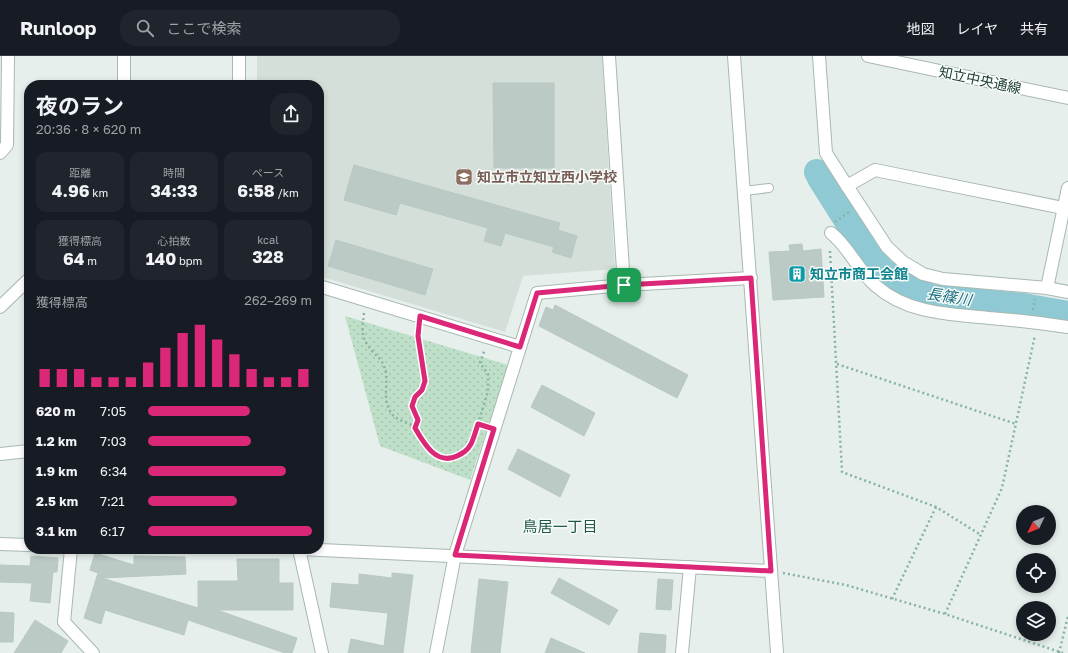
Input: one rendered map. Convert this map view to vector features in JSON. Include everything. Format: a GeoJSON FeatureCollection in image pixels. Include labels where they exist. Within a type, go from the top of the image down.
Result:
{"type":"FeatureCollection","features":[{"type":"Feature","properties":{"kind":"street"},"geometry":{"type":"LineString","coordinates":[[0,153],[8,145],[8,56]]}},
{"type":"Feature","properties":{"kind":"street"},"geometry":{"type":"LineString","coordinates":[[124,56],[124,80]]}},
{"type":"Feature","properties":{"kind":"street"},"geometry":{"type":"LineString","coordinates":[[239,56],[239,80]]}},
{"type":"Feature","properties":{"kind":"street"},"geometry":{"type":"LineString","coordinates":[[610,56],[624,285]]}},
{"type":"Feature","properties":{"kind":"street"},"geometry":{"type":"LineString","coordinates":[[734,56],[777,653]]}},
{"type":"Feature","properties":{"kind":"street"},"geometry":{"type":"LineString","coordinates":[[819,56],[826,153],[887,247],[903,262],[923,274],[943,279],[1047,288],[1068,292]]}},
{"type":"Feature","properties":{"kind":"street","name":"知立中央通線"},"geometry":{"type":"LineString","coordinates":[[868,56],[1068,98]]}},
{"type":"Feature","properties":{"kind":"street"},"geometry":{"type":"LineString","coordinates":[[848,186],[875,170],[1066,208]]}},
{"type":"Feature","properties":{"kind":"street"},"geometry":{"type":"LineString","coordinates":[[1047,288],[1066,208],[1068,188]]}},
{"type":"Feature","properties":{"kind":"street"},"geometry":{"type":"LineString","coordinates":[[831,233],[837,238],[858,266],[876,286],[896,300],[915,308],[940,314],[1036,317],[1068,327]]}},
{"type":"Feature","properties":{"kind":"street"},"geometry":{"type":"LineString","coordinates":[[436,653],[455,555],[537,293],[624,285],[751,278]]}},
{"type":"Feature","properties":{"kind":"street"},"geometry":{"type":"LineString","coordinates":[[0,307],[24,284]]}},
{"type":"Feature","properties":{"kind":"street"},"geometry":{"type":"LineString","coordinates":[[324,288],[520,347]]}},
{"type":"Feature","properties":{"kind":"street"},"geometry":{"type":"LineString","coordinates":[[0,454],[24,452]]}},
{"type":"Feature","properties":{"kind":"street"},"geometry":{"type":"LineString","coordinates":[[0,544],[24,544]]}},
{"type":"Feature","properties":{"kind":"street"},"geometry":{"type":"LineString","coordinates":[[324,550],[771,571]]}},
{"type":"Feature","properties":{"kind":"street"},"geometry":{"type":"LineString","coordinates":[[71,554],[64,622],[93,653]]}},
{"type":"Feature","properties":{"kind":"street"},"geometry":{"type":"LineString","coordinates":[[300,554],[322,653]]}},
{"type":"Feature","properties":{"kind":"street"},"geometry":{"type":"LineString","coordinates":[[682,653],[690,567]]}},
{"type":"Feature","properties":{"kind":"lane"},"geometry":{"type":"LineString","coordinates":[[744,191],[769,188]]}},
{"type":"Feature","properties":{"kind":"path"},"geometry":{"type":"LineString","coordinates":[[837,220],[850,212]]}},
{"type":"Feature","properties":{"kind":"path"},"geometry":{"type":"LineString","coordinates":[[831,233],[842,472],[936,507],[981,535]]}},
{"type":"Feature","properties":{"kind":"path"},"geometry":{"type":"LineString","coordinates":[[944,614],[1002,488],[1016,424],[1036,317],[1036,294]]}},
{"type":"Feature","properties":{"kind":"path"},"geometry":{"type":"LineString","coordinates":[[366,301],[361,331],[365,342],[383,362],[386,373],[385,400],[390,412],[398,419],[415,428],[432,452],[443,458],[454,458],[464,453],[471,444],[488,391],[488,374],[480,363],[490,337]]}},
{"type":"Feature","properties":{"kind":"path"},"geometry":{"type":"LineString","coordinates":[[415,428],[418,420],[412,406],[415,397],[422,390],[425,381],[418,336],[420,316]]}},
{"type":"Feature","properties":{"kind":"path"},"geometry":{"type":"LineString","coordinates":[[837,364],[1016,424]]}},
{"type":"Feature","properties":{"kind":"path"},"geometry":{"type":"LineString","coordinates":[[478,424],[494,429]]}},
{"type":"Feature","properties":{"kind":"path"},"geometry":{"type":"LineString","coordinates":[[892,599],[936,507]]}},
{"type":"Feature","properties":{"kind":"path"},"geometry":{"type":"LineString","coordinates":[[771,571],[846,585],[944,614],[1060,653],[1068,616]]}},
{"type":"Feature","properties":{"kind":"shaded area","name":"知立市立知立西小学校"},"geometry":{"type":"Polygon","coordinates":[[[257,56],[602,56],[615,269],[523,276],[505,332],[324,278],[324,80],[257,80],[257,56]]]}},
{"type":"Feature","properties":{"kind":"green space"},"geometry":{"type":"Polygon","coordinates":[[[345,316],[508,365],[470,480],[380,446],[345,316]]]}},
{"type":"Feature","properties":{"kind":"building"},"geometry":{"type":"Polygon","coordinates":[[[493,83],[554,83],[554,168],[494,168],[493,83]]]}},
{"type":"Feature","properties":{"kind":"building"},"geometry":{"type":"Polygon","coordinates":[[[354,165],[560,223],[558,230],[577,236],[571,258],[552,252],[554,247],[505,233],[501,246],[484,241],[488,228],[400,203],[396,215],[344,200],[354,165]]]}},
{"type":"Feature","properties":{"kind":"building"},"geometry":{"type":"Polygon","coordinates":[[[336,240],[433,269],[425,295],[328,266],[336,240]]]}},
{"type":"Feature","properties":{"kind":"building","name":"知立市商工会館"},"geometry":{"type":"Polygon","coordinates":[[[802,244],[803,251],[821,249],[824,297],[773,300],[769,252],[790,251],[789,245],[802,244]]]}},
{"type":"Feature","properties":{"kind":"building"},"geometry":{"type":"Polygon","coordinates":[[[555,305],[688,375],[677,398],[539,326],[546,307],[553,310],[555,305]]]}},
{"type":"Feature","properties":{"kind":"building"},"geometry":{"type":"Polygon","coordinates":[[[542,385],[595,413],[584,436],[531,407],[542,385]]]}},
{"type":"Feature","properties":{"kind":"building"},"geometry":{"type":"Polygon","coordinates":[[[518,449],[570,475],[560,497],[508,469],[518,449]]]}},
{"type":"Feature","properties":{"kind":"building"},"geometry":{"type":"Polygon","coordinates":[[[95,554],[134,565],[134,556],[185,557],[186,574],[102,578],[198,608],[198,581],[238,581],[237,559],[279,559],[279,583],[293,583],[293,610],[217,610],[297,638],[292,653],[285,653],[188,620],[184,635],[105,610],[101,624],[84,618],[98,573],[90,570],[95,554]]]}},
{"type":"Feature","properties":{"kind":"building"},"geometry":{"type":"Polygon","coordinates":[[[31,556],[58,558],[57,572],[53,572],[50,603],[30,601],[32,583],[0,582],[0,565],[30,566],[31,556]]]}},
{"type":"Feature","properties":{"kind":"building"},"geometry":{"type":"Polygon","coordinates":[[[392,573],[413,575],[403,653],[348,653],[351,639],[384,646],[388,613],[330,607],[332,583],[359,585],[359,574],[392,578],[392,573]]]}},
{"type":"Feature","properties":{"kind":"building"},"geometry":{"type":"Polygon","coordinates":[[[559,578],[618,610],[609,625],[551,593],[559,578]]]}},
{"type":"Feature","properties":{"kind":"building"},"geometry":{"type":"Polygon","coordinates":[[[479,579],[508,582],[500,653],[471,653],[479,579]]]}},
{"type":"Feature","properties":{"kind":"building"},"geometry":{"type":"Polygon","coordinates":[[[658,579],[673,580],[671,610],[656,609],[658,579]]]}},
{"type":"Feature","properties":{"kind":"building"},"geometry":{"type":"Polygon","coordinates":[[[0,612],[14,613],[13,642],[0,642],[0,612]]]}},
{"type":"Feature","properties":{"kind":"building"},"geometry":{"type":"Polygon","coordinates":[[[35,620],[68,641],[61,653],[14,653],[35,620]]]}},
{"type":"Feature","properties":{"kind":"building"},"geometry":{"type":"Polygon","coordinates":[[[640,633],[666,635],[665,653],[638,653],[640,633]]]}},
{"type":"Feature","properties":{"kind":"building"},"geometry":{"type":"Polygon","coordinates":[[[551,638],[585,653],[545,653],[551,638]]]}},
{"type":"Feature","properties":{"kind":"waterway","name":"長篠川"},"geometry":{"type":"LineString","coordinates":[[817,172],[869,256],[882,270],[899,283],[931,297],[1023,306],[1068,314]]}},
{"type":"Feature","properties":{"kind":"place","name":"知立市立知立西小学校"},"geometry":{"type":"Point","coordinates":[464,177]}},
{"type":"Feature","properties":{"kind":"place","name":"知立市商工会館"},"geometry":{"type":"Point","coordinates":[797,274]}},
{"type":"Feature","properties":{"kind":"district","name":"鳥居一丁目"},"geometry":{"type":"Point","coordinates":[560,527]}},
{"type":"Feature","properties":{"kind":"route"},"geometry":{"type":"LineString","coordinates":[[751,278],[771,571],[455,555],[494,429],[478,424],[471,444],[464,453],[454,458],[443,458],[432,452],[424,442],[415,428],[418,420],[412,406],[415,397],[422,390],[425,381],[418,336],[420,316],[520,347],[537,293],[624,285],[751,278]]}}]}
